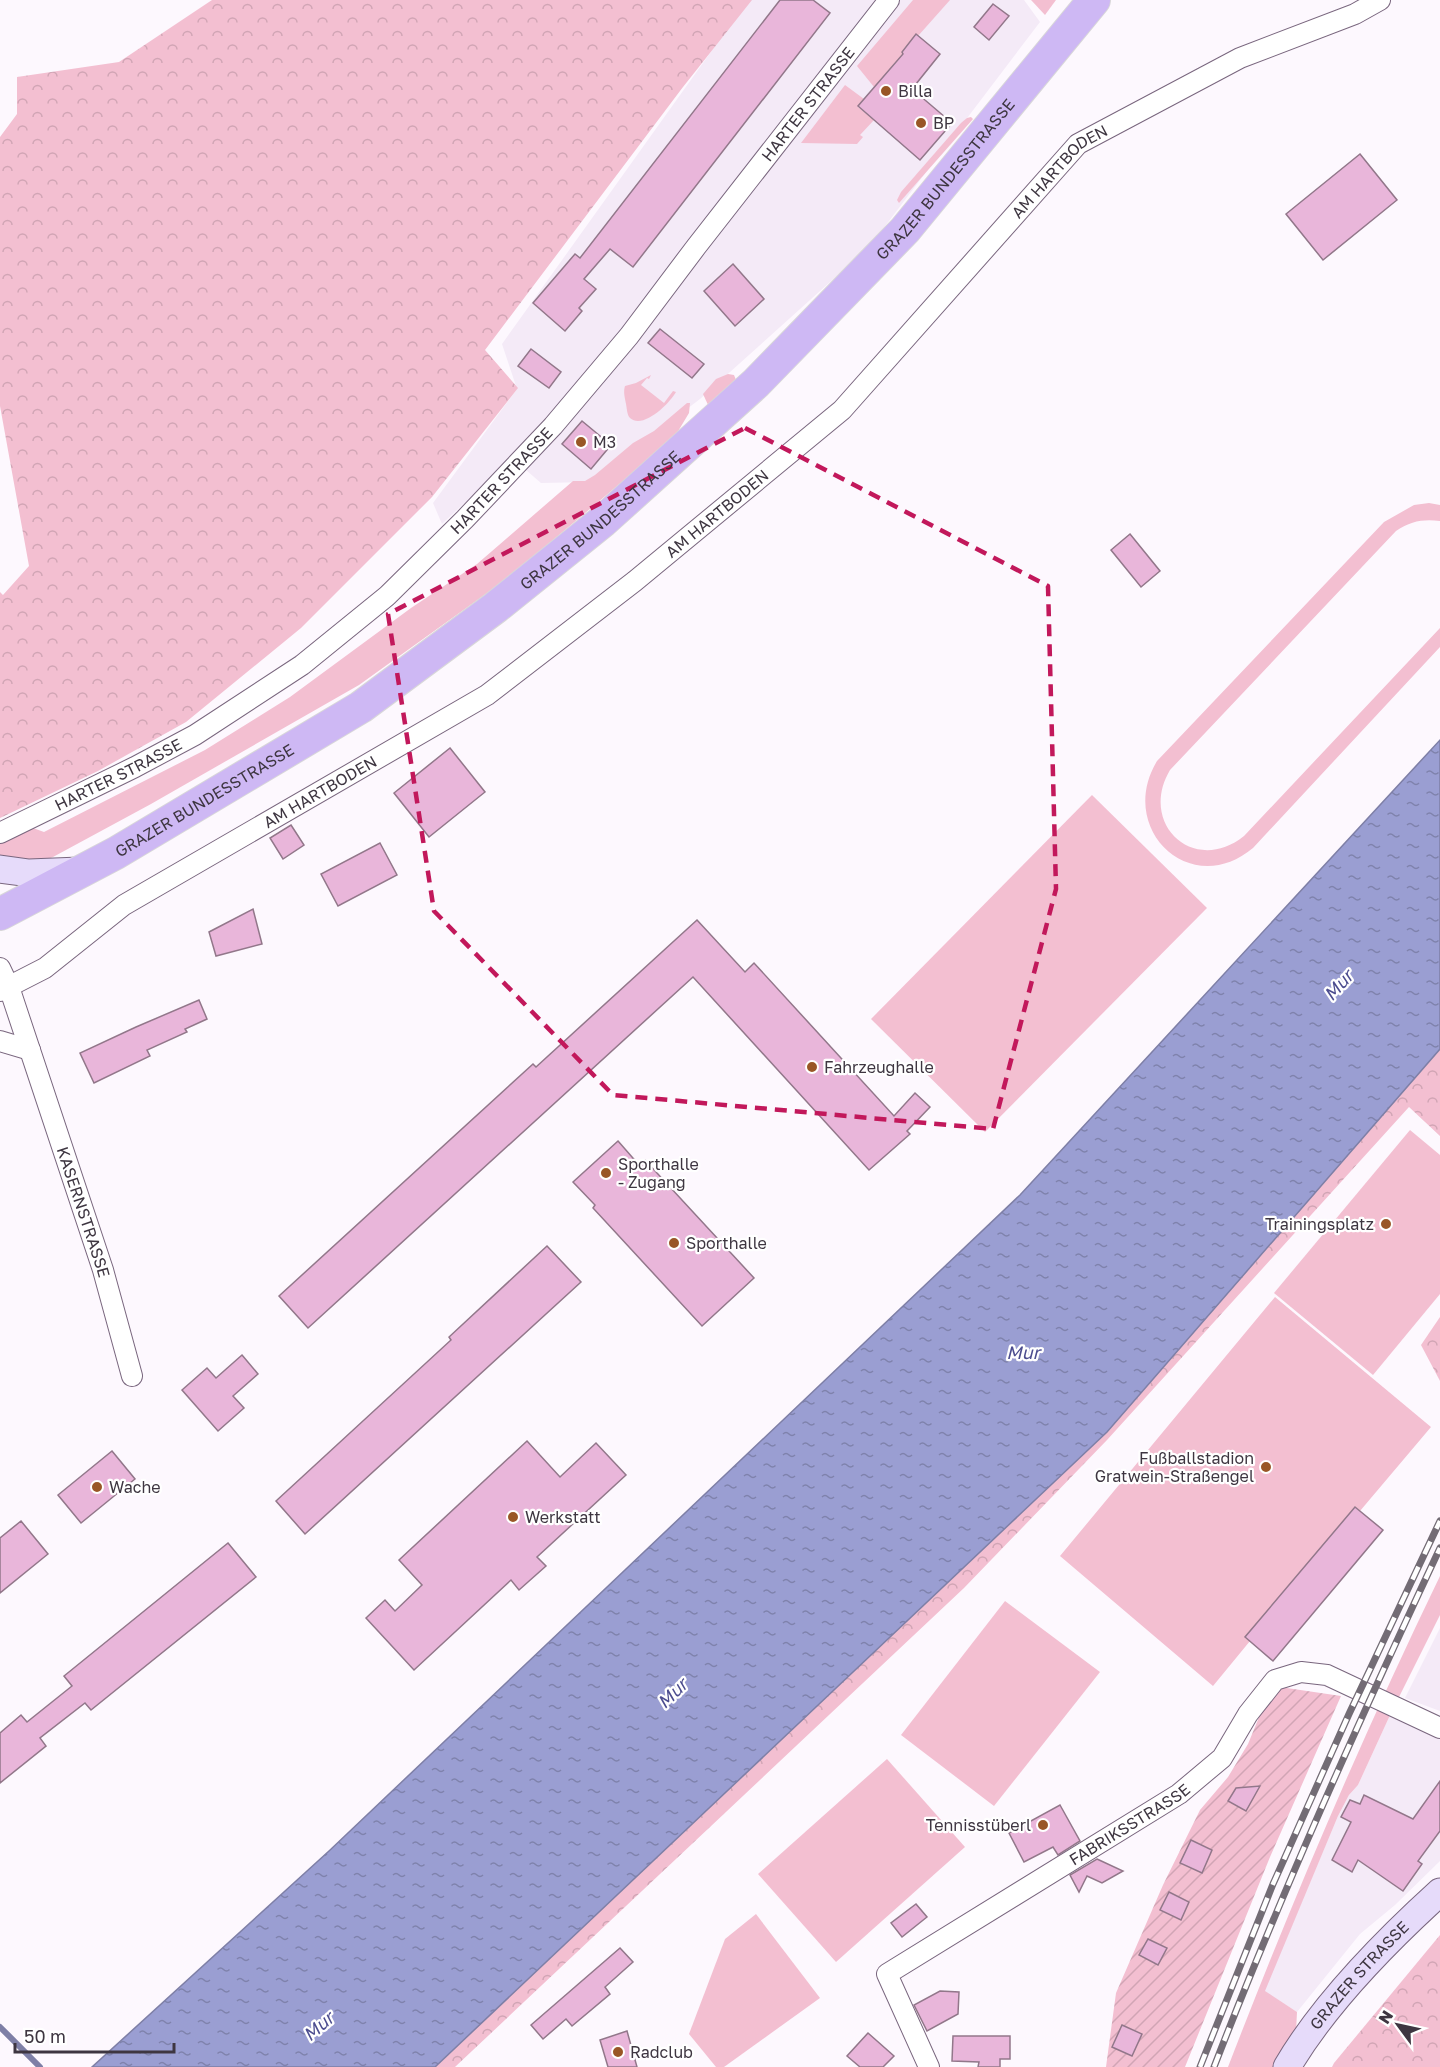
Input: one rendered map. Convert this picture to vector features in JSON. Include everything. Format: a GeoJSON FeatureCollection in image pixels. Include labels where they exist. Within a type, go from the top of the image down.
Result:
{"type":"FeatureCollection","features":[{"type":"Feature","properties":{"kind":"main road","name":"GRAZER BUNDESSTRASSE"},"geometry":{"type":"LineString","coordinates":[[0,914],[176,817],[361,707],[496,607],[603,521],[756,383],[905,231],[1095,0]]}},
{"type":"Feature","properties":{"kind":"main road"},"geometry":{"type":"LineString","coordinates":[[0,869],[29,873],[80,871]]}},
{"type":"Feature","properties":{"kind":"main road","name":"GRAZER STRASSE"},"geometry":{"type":"LineString","coordinates":[[1287,2067],[1329,2008],[1352,1981],[1408,1921],[1440,1892]]}},
{"type":"Feature","properties":{"kind":"street","name":"HARTER STRASSE"},"geometry":{"type":"LineString","coordinates":[[0,834],[195,735],[302,665],[387,596],[465,519],[553,426],[629,336],[848,50],[889,0]]}},
{"type":"Feature","properties":{"kind":"street","name":"AM HARTBODEN"},"geometry":{"type":"LineString","coordinates":[[4,989],[45,968],[124,904],[487,694],[635,581],[842,410],[1078,144],[1240,58],[1355,14],[1380,0]]}},
{"type":"Feature","properties":{"kind":"street","name":"KASERNSTRASSE"},"geometry":{"type":"LineString","coordinates":[[0,968],[4,989],[30,1050],[103,1270],[132,1376]]}},
{"type":"Feature","properties":{"kind":"street"},"geometry":{"type":"LineString","coordinates":[[0,1041],[30,1050]]}},
{"type":"Feature","properties":{"kind":"street","name":"FABRIKSSTRASSE"},"geometry":{"type":"LineString","coordinates":[[929,2067],[886,1974],[1179,1794],[1222,1758],[1248,1714],[1275,1680],[1301,1672],[1327,1675],[1440,1728]]}},
{"type":"Feature","properties":{"kind":"highlighted area"},"geometry":{"type":"Polygon","coordinates":[[[745,428],[1048,586],[1056,889],[993,1129],[613,1095],[434,911],[388,614],[745,428]]]}},
{"type":"Feature","properties":{"kind":"shaded area"},"geometry":{"type":"Polygon","coordinates":[[[748,0],[1024,0],[1040,22],[870,246],[700,399],[591,482],[541,483],[512,458],[442,524],[433,503],[517,389],[502,344],[748,0]]]}},
{"type":"Feature","properties":{"kind":"shaded area"},"geometry":{"type":"Polygon","coordinates":[[[1440,1628],[1440,1711],[1405,1698],[1440,1628]]]}},
{"type":"Feature","properties":{"kind":"shaded area"},"geometry":{"type":"Polygon","coordinates":[[[1391,1713],[1440,1736],[1440,1861],[1395,1905],[1360,1934],[1297,2012],[1264,1991],[1338,1816],[1349,1795],[1358,1785],[1391,1713]]]}},
{"type":"Feature","properties":{"kind":"green space"},"geometry":{"type":"Polygon","coordinates":[[[212,0],[752,0],[683,87],[485,350],[518,388],[432,497],[301,628],[186,722],[98,771],[0,818],[0,592],[3,595],[29,566],[0,406],[0,137],[17,114],[17,77],[119,62],[212,0]]]}},
{"type":"Feature","properties":{"kind":"green space"},"geometry":{"type":"Polygon","coordinates":[[[913,0],[950,0],[918,36],[916,35],[902,52],[903,54],[874,87],[857,66],[913,0]]]}},
{"type":"Feature","properties":{"kind":"green space"},"geometry":{"type":"Polygon","coordinates":[[[1031,0],[1056,0],[1045,15],[1031,0]]]}},
{"type":"Feature","properties":{"kind":"green space"},"geometry":{"type":"Polygon","coordinates":[[[845,85],[864,99],[858,107],[874,120],[860,135],[863,137],[857,144],[801,143],[845,85]]]}},
{"type":"Feature","properties":{"kind":"green space"},"geometry":{"type":"Polygon","coordinates":[[[971,117],[973,119],[899,203],[897,200],[901,192],[961,123],[971,117]]]}},
{"type":"Feature","properties":{"kind":"green space"},"geometry":{"type":"Polygon","coordinates":[[[728,374],[734,375],[736,380],[709,407],[703,394],[716,379],[728,374]]]}},
{"type":"Feature","properties":{"kind":"green space"},"geometry":{"type":"Polygon","coordinates":[[[651,375],[641,385],[664,403],[673,391],[676,392],[656,414],[642,421],[635,421],[628,414],[624,395],[625,386],[651,375]]]}},
{"type":"Feature","properties":{"kind":"green space"},"geometry":{"type":"Polygon","coordinates":[[[687,403],[690,403],[689,413],[674,438],[508,578],[359,685],[151,804],[53,857],[37,863],[0,860],[0,841],[33,828],[44,832],[205,750],[290,697],[411,608],[477,564],[573,481],[585,481],[595,475],[687,403]]]}},
{"type":"Feature","properties":{"kind":"green space"},"geometry":{"type":"Polygon","coordinates":[[[1429,503],[1440,505],[1440,521],[1417,522],[1396,531],[1170,770],[1162,790],[1161,809],[1166,825],[1176,838],[1190,847],[1207,850],[1225,847],[1244,836],[1440,628],[1440,647],[1253,848],[1229,862],[1206,866],[1185,861],[1166,850],[1153,832],[1146,811],[1147,786],[1157,761],[1384,522],[1414,505],[1429,503]]]}},
{"type":"Feature","properties":{"kind":"green space"},"geometry":{"type":"Polygon","coordinates":[[[1092,795],[1207,908],[985,1132],[871,1019],[1092,795]]]}},
{"type":"Feature","properties":{"kind":"green space"},"geometry":{"type":"Polygon","coordinates":[[[1440,1049],[1440,1136],[1409,1107],[1107,1440],[964,1588],[455,2067],[435,2067],[1107,1432],[1440,1049]]]}},
{"type":"Feature","properties":{"kind":"green space","name":"Trainingsplatz"},"geometry":{"type":"Polygon","coordinates":[[[1410,1130],[1440,1155],[1440,1294],[1373,1375],[1274,1293],[1410,1130]]]}},
{"type":"Feature","properties":{"kind":"green space","name":"Fußballstadion Gratwein-Straßengel"},"geometry":{"type":"Polygon","coordinates":[[[1275,1297],[1431,1427],[1360,1511],[1355,1507],[1246,1637],[1250,1641],[1213,1686],[1060,1556],[1275,1297]]]}},
{"type":"Feature","properties":{"kind":"green space"},"geometry":{"type":"Polygon","coordinates":[[[1440,1317],[1440,1381],[1421,1345],[1440,1317]]]}},
{"type":"Feature","properties":{"kind":"green space"},"geometry":{"type":"Polygon","coordinates":[[[1440,1576],[1440,1615],[1358,1785],[1349,1795],[1338,1816],[1265,1991],[1297,2012],[1296,2032],[1274,2067],[1228,2067],[1329,1820],[1440,1576]]]}},
{"type":"Feature","properties":{"kind":"green space"},"geometry":{"type":"Polygon","coordinates":[[[1005,1601],[1100,1672],[994,1806],[901,1735],[1005,1601]]]}},
{"type":"Feature","properties":{"kind":"green space"},"geometry":{"type":"Polygon","coordinates":[[[1280,1687],[1341,1696],[1270,1857],[1185,2067],[1106,2067],[1116,1993],[1163,1885],[1200,1810],[1228,1777],[1248,1744],[1264,1705],[1280,1687]]]}},
{"type":"Feature","properties":{"kind":"green space"},"geometry":{"type":"Polygon","coordinates":[[[887,1759],[965,1847],[836,1962],[758,1874],[887,1759]]]}},
{"type":"Feature","properties":{"kind":"green space"},"geometry":{"type":"Polygon","coordinates":[[[756,1914],[820,1998],[724,2067],[716,2067],[689,2034],[725,1939],[756,1914]]]}},
{"type":"Feature","properties":{"kind":"green space"},"geometry":{"type":"Polygon","coordinates":[[[1440,1935],[1440,2067],[1332,2067],[1334,2063],[1440,1935]]]}},
{"type":"Feature","properties":{"kind":"water","name":"Mur"},"geometry":{"type":"Polygon","coordinates":[[[1440,740],[1440,1049],[1107,1432],[435,2067],[92,2067],[329,1851],[1020,1195],[1440,740]]]}},
{"type":"Feature","properties":{"kind":"building"},"geometry":{"type":"Polygon","coordinates":[[[780,0],[813,0],[830,13],[633,267],[610,249],[584,279],[596,289],[579,308],[582,311],[565,331],[533,303],[575,254],[580,258],[780,0]]]}},
{"type":"Feature","properties":{"kind":"building"},"geometry":{"type":"Polygon","coordinates":[[[993,4],[1009,16],[989,40],[974,27],[993,4]]]}},
{"type":"Feature","properties":{"kind":"building"},"geometry":{"type":"Polygon","coordinates":[[[916,34],[940,54],[912,89],[952,123],[920,160],[858,106],[903,54],[902,52],[916,34]]]}},
{"type":"Feature","properties":{"kind":"building"},"geometry":{"type":"Polygon","coordinates":[[[1360,154],[1397,200],[1323,260],[1286,214],[1360,154]]]}},
{"type":"Feature","properties":{"kind":"building"},"geometry":{"type":"Polygon","coordinates":[[[733,264],[764,299],[735,326],[704,291],[733,264]]]}},
{"type":"Feature","properties":{"kind":"building"},"geometry":{"type":"Polygon","coordinates":[[[660,329],[704,364],[692,378],[648,343],[660,329]]]}},
{"type":"Feature","properties":{"kind":"building"},"geometry":{"type":"Polygon","coordinates":[[[531,349],[561,372],[549,388],[518,366],[531,349]]]}},
{"type":"Feature","properties":{"kind":"building"},"geometry":{"type":"Polygon","coordinates":[[[582,421],[611,445],[591,469],[562,444],[582,421]]]}},
{"type":"Feature","properties":{"kind":"building"},"geometry":{"type":"Polygon","coordinates":[[[1130,534],[1160,571],[1141,587],[1111,550],[1130,534]]]}},
{"type":"Feature","properties":{"kind":"building"},"geometry":{"type":"Polygon","coordinates":[[[450,748],[485,792],[429,837],[394,793],[450,748]]]}},
{"type":"Feature","properties":{"kind":"building"},"geometry":{"type":"Polygon","coordinates":[[[291,825],[304,845],[283,859],[270,838],[291,825]]]}},
{"type":"Feature","properties":{"kind":"building"},"geometry":{"type":"Polygon","coordinates":[[[380,843],[397,875],[338,906],[321,874],[380,843]]]}},
{"type":"Feature","properties":{"kind":"building"},"geometry":{"type":"Polygon","coordinates":[[[253,909],[262,944],[216,956],[209,932],[253,909]]]}},
{"type":"Feature","properties":{"kind":"building"},"geometry":{"type":"Polygon","coordinates":[[[697,920],[745,972],[754,963],[894,1116],[915,1093],[930,1107],[907,1131],[910,1134],[869,1170],[693,977],[308,1328],[279,1296],[533,1064],[536,1067],[697,920]]]}},
{"type":"Feature","properties":{"kind":"building"},"geometry":{"type":"Polygon","coordinates":[[[199,1000],[207,1019],[185,1029],[187,1032],[147,1050],[150,1056],[94,1083],[80,1053],[199,1000]]]}},
{"type":"Feature","properties":{"kind":"building","name":"Sporthalle"},"geometry":{"type":"Polygon","coordinates":[[[618,1141],[639,1165],[645,1160],[754,1278],[702,1326],[593,1208],[595,1205],[573,1182],[618,1141]]]}},
{"type":"Feature","properties":{"kind":"building"},"geometry":{"type":"Polygon","coordinates":[[[547,1246],[581,1282],[305,1534],[276,1501],[451,1340],[449,1337],[547,1246]]]}},
{"type":"Feature","properties":{"kind":"building"},"geometry":{"type":"Polygon","coordinates":[[[242,1355],[258,1374],[233,1396],[244,1408],[218,1431],[182,1390],[207,1368],[216,1378],[242,1355]]]}},
{"type":"Feature","properties":{"kind":"building","name":"Werkstatt"},"geometry":{"type":"Polygon","coordinates":[[[527,1441],[560,1477],[596,1443],[626,1475],[537,1557],[546,1566],[519,1590],[511,1580],[414,1670],[366,1618],[385,1600],[395,1611],[422,1585],[399,1560],[527,1441]]]}},
{"type":"Feature","properties":{"kind":"building","name":"Wache"},"geometry":{"type":"Polygon","coordinates":[[[112,1451],[135,1479],[81,1523],[58,1495],[112,1451]]]}},
{"type":"Feature","properties":{"kind":"building"},"geometry":{"type":"Polygon","coordinates":[[[1355,1507],[1383,1530],[1273,1661],[1245,1637],[1355,1507]]]}},
{"type":"Feature","properties":{"kind":"building"},"geometry":{"type":"Polygon","coordinates":[[[21,1521],[48,1554],[0,1593],[0,1538],[21,1521]]]}},
{"type":"Feature","properties":{"kind":"building"},"geometry":{"type":"Polygon","coordinates":[[[228,1543],[256,1577],[91,1710],[85,1703],[40,1738],[46,1746],[0,1783],[0,1733],[21,1715],[27,1722],[72,1686],[64,1676],[228,1543]]]}},
{"type":"Feature","properties":{"kind":"building"},"geometry":{"type":"Polygon","coordinates":[[[1440,1781],[1440,1831],[1418,1861],[1422,1864],[1403,1891],[1358,1860],[1352,1872],[1332,1860],[1351,1822],[1341,1817],[1350,1800],[1360,1804],[1364,1795],[1413,1819],[1440,1781]]]}},
{"type":"Feature","properties":{"kind":"building"},"geometry":{"type":"Polygon","coordinates":[[[1260,1786],[1246,1811],[1228,1801],[1236,1788],[1260,1786]]]}},
{"type":"Feature","properties":{"kind":"building"},"geometry":{"type":"Polygon","coordinates":[[[1060,1805],[1080,1841],[1058,1855],[1053,1847],[1024,1862],[1009,1833],[1060,1805]]]}},
{"type":"Feature","properties":{"kind":"building"},"geometry":{"type":"Polygon","coordinates":[[[1191,1840],[1212,1850],[1202,1873],[1180,1863],[1191,1840]]]}},
{"type":"Feature","properties":{"kind":"building"},"geometry":{"type":"Polygon","coordinates":[[[1097,1859],[1123,1871],[1102,1883],[1087,1876],[1079,1892],[1070,1875],[1097,1859]]]}},
{"type":"Feature","properties":{"kind":"building"},"geometry":{"type":"Polygon","coordinates":[[[1169,1892],[1189,1902],[1181,1920],[1160,1910],[1169,1892]]]}},
{"type":"Feature","properties":{"kind":"building"},"geometry":{"type":"Polygon","coordinates":[[[916,1904],[927,1917],[902,1937],[891,1923],[916,1904]]]}},
{"type":"Feature","properties":{"kind":"building"},"geometry":{"type":"Polygon","coordinates":[[[1148,1939],[1167,1948],[1158,1965],[1139,1955],[1148,1939]]]}},
{"type":"Feature","properties":{"kind":"building"},"geometry":{"type":"Polygon","coordinates":[[[620,1948],[633,1962],[605,1987],[610,1994],[572,2026],[566,2019],[543,2039],[531,2025],[620,1948]]]}},
{"type":"Feature","properties":{"kind":"building"},"geometry":{"type":"Polygon","coordinates":[[[940,1991],[959,1992],[958,2014],[927,2031],[914,2005],[940,1991]]]}},
{"type":"Feature","properties":{"kind":"building"},"geometry":{"type":"Polygon","coordinates":[[[1122,2025],[1142,2034],[1132,2056],[1112,2047],[1122,2025]]]}},
{"type":"Feature","properties":{"kind":"building","name":"Radclub"},"geometry":{"type":"Polygon","coordinates":[[[627,2031],[637,2067],[608,2067],[600,2040],[627,2031]]]}},
{"type":"Feature","properties":{"kind":"building"},"geometry":{"type":"Polygon","coordinates":[[[868,2033],[894,2056],[883,2067],[860,2067],[847,2056],[868,2033]]]}},
{"type":"Feature","properties":{"kind":"building"},"geometry":{"type":"Polygon","coordinates":[[[953,2036],[1010,2036],[1010,2059],[1000,2059],[1000,2067],[978,2067],[979,2062],[952,2061],[953,2036]]]}},
{"type":"Feature","properties":{"kind":"waterway"},"geometry":{"type":"LineString","coordinates":[[0,2027],[40,2067]]}},
{"type":"Feature","properties":{"kind":"railway"},"geometry":{"type":"LineString","coordinates":[[1200,2067],[1273,1884],[1349,1714],[1440,1521]]}},
{"type":"Feature","properties":{"kind":"railway"},"geometry":{"type":"LineString","coordinates":[[1214,2067],[1322,1806],[1440,1548]]}},
{"type":"Feature","properties":{"kind":"place","name":"Billa"},"geometry":{"type":"Point","coordinates":[886,91]}},
{"type":"Feature","properties":{"kind":"place","name":"BP"},"geometry":{"type":"Point","coordinates":[921,123]}},
{"type":"Feature","properties":{"kind":"place","name":"M3"},"geometry":{"type":"Point","coordinates":[581,442]}},
{"type":"Feature","properties":{"kind":"place","name":"Fahrzeughalle"},"geometry":{"type":"Point","coordinates":[812,1067]}},
{"type":"Feature","properties":{"kind":"place","name":"Sporthalle - Zugang"},"geometry":{"type":"Point","coordinates":[606,1173]}},
{"type":"Feature","properties":{"kind":"place","name":"Trainingsplatz"},"geometry":{"type":"Point","coordinates":[1386,1224]}},
{"type":"Feature","properties":{"kind":"place","name":"Sporthalle"},"geometry":{"type":"Point","coordinates":[674,1243]}},
{"type":"Feature","properties":{"kind":"place","name":"Fußballstadion Gratwein-Straßengel"},"geometry":{"type":"Point","coordinates":[1266,1467]}},
{"type":"Feature","properties":{"kind":"place","name":"Wache"},"geometry":{"type":"Point","coordinates":[97,1487]}},
{"type":"Feature","properties":{"kind":"place","name":"Werkstatt"},"geometry":{"type":"Point","coordinates":[513,1517]}},
{"type":"Feature","properties":{"kind":"place","name":"Tennisstüberl"},"geometry":{"type":"Point","coordinates":[1043,1825]}},
{"type":"Feature","properties":{"kind":"place","name":"Radclub"},"geometry":{"type":"Point","coordinates":[618,2052]}}]}
